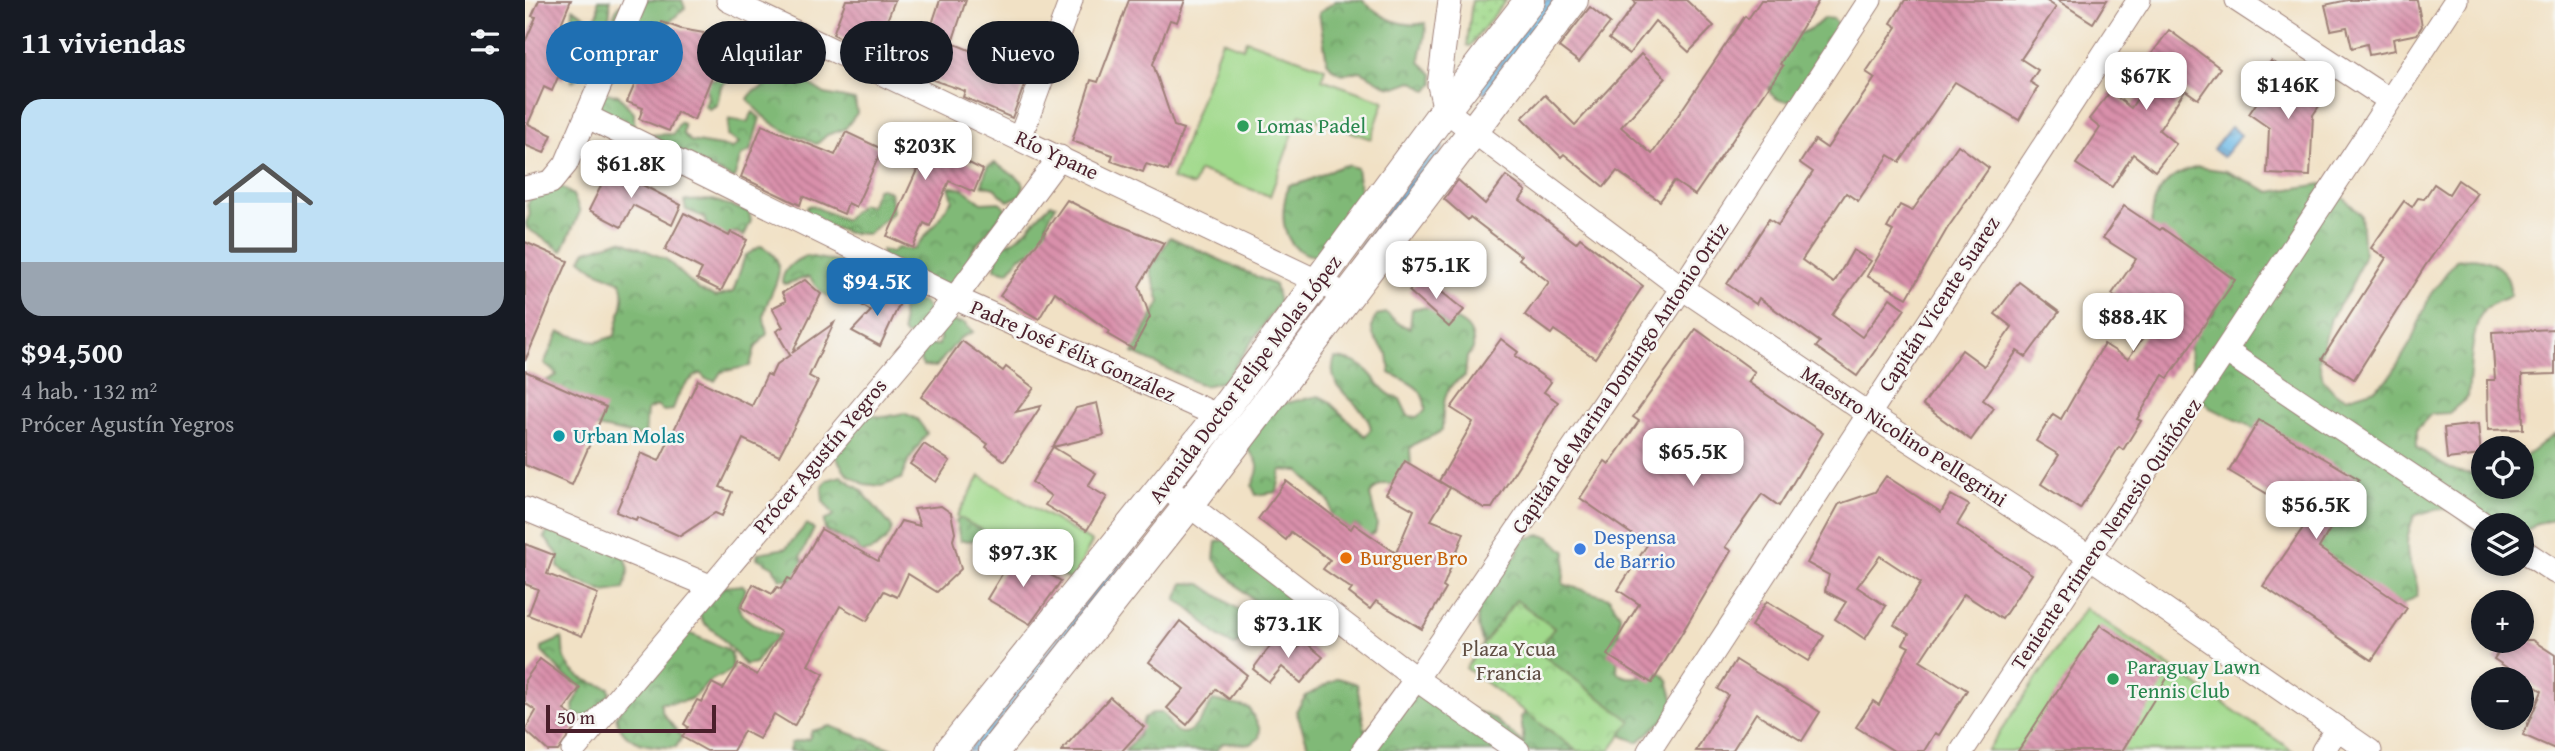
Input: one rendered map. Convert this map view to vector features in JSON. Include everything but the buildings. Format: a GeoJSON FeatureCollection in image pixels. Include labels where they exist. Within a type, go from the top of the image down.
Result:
{"type":"FeatureCollection","features":[{"type":"Feature","properties":{"kind":"main road","name":"Avenida Doctor Felipe Molas López"},"geometry":{"type":"LineString","coordinates":[[950,751],[1219,416],[1445,110],[1530,0]]}},
{"type":"Feature","properties":{"kind":"main road","name":"Avenida Doctor Felipe Molas López"},"geometry":{"type":"LineString","coordinates":[[994,751],[1188,506],[1573,0]]}},
{"type":"Feature","properties":{"kind":"street"},"geometry":{"type":"LineString","coordinates":[[525,188],[551,182],[566,164],[636,0]]}},
{"type":"Feature","properties":{"kind":"street","name":"Río Ypane"},"geometry":{"type":"LineString","coordinates":[[727,0],[1346,295]]}},
{"type":"Feature","properties":{"kind":"street"},"geometry":{"type":"LineString","coordinates":[[1020,138],[1071,0]]}},
{"type":"Feature","properties":{"kind":"street"},"geometry":{"type":"LineString","coordinates":[[1445,110],[1439,85],[1450,0]]}},
{"type":"Feature","properties":{"kind":"street","name":"Capitán de Marina Domingo Antonio Ortiz"},"geometry":{"type":"LineString","coordinates":[[1363,751],[1416,680],[1682,288],[1870,0]]}},
{"type":"Feature","properties":{"kind":"street","name":"Capitán Vicente Suarez"},"geometry":{"type":"LineString","coordinates":[[1649,751],[1867,413],[2139,0]]}},
{"type":"Feature","properties":{"kind":"street"},"geometry":{"type":"LineString","coordinates":[[2237,0],[2389,100]]}},
{"type":"Feature","properties":{"kind":"street","name":"Teniente Primero Nemesio Quiñónez"},"geometry":{"type":"LineString","coordinates":[[1962,751],[2227,352],[2456,0]]}},
{"type":"Feature","properties":{"kind":"street","name":"Maestro Nicolino Pellegrini"},"geometry":{"type":"LineString","coordinates":[[1445,110],[1682,288],[1867,413],[2089,557],[2370,751]]}},
{"type":"Feature","properties":{"kind":"street","name":"Padre José Félix González"},"geometry":{"type":"LineString","coordinates":[[588,117],[955,298],[1219,416]]}},
{"type":"Feature","properties":{"kind":"street","name":"Prócer Agustín Yegros"},"geometry":{"type":"LineString","coordinates":[[573,751],[955,298],[1061,157]]}},
{"type":"Feature","properties":{"kind":"street"},"geometry":{"type":"LineString","coordinates":[[2227,352],[2471,516]]}},
{"type":"Feature","properties":{"kind":"street"},"geometry":{"type":"LineString","coordinates":[[1164,486],[1416,680],[1518,751]]}},
{"type":"Feature","properties":{"kind":"street"},"geometry":{"type":"LineString","coordinates":[[525,509],[710,586]]}},
{"type":"Feature","properties":{"kind":"street"},"geometry":{"type":"LineString","coordinates":[[2534,558],[2555,572]]}},
{"type":"Feature","properties":{"kind":"street"},"geometry":{"type":"LineString","coordinates":[[2323,751],[2337,729]]}},
{"type":"Feature","properties":{"kind":"green space"},"geometry":{"type":"Polygon","coordinates":[[[598,0],[610,0],[608,21],[592,21],[598,13],[598,0]]]}},
{"type":"Feature","properties":{"kind":"green space"},"geometry":{"type":"Polygon","coordinates":[[[633,0],[682,0],[685,8],[671,21],[613,21],[619,5],[633,0]]]}},
{"type":"Feature","properties":{"kind":"green space"},"geometry":{"type":"Polygon","coordinates":[[[1337,0],[1362,0],[1399,23],[1425,23],[1420,62],[1433,74],[1434,83],[1428,91],[1412,81],[1396,87],[1387,86],[1361,71],[1342,74],[1333,69],[1327,62],[1319,13],[1337,0]]]}},
{"type":"Feature","properties":{"kind":"green space"},"geometry":{"type":"Polygon","coordinates":[[[1472,0],[1506,0],[1470,46],[1467,45],[1472,0]]]}},
{"type":"Feature","properties":{"kind":"green space"},"geometry":{"type":"Polygon","coordinates":[[[573,8],[592,21],[572,21],[573,8]]]}},
{"type":"Feature","properties":{"kind":"green space"},"geometry":{"type":"Polygon","coordinates":[[[1824,18],[1834,19],[1841,36],[1795,100],[1779,100],[1770,93],[1764,72],[1742,49],[1734,32],[1742,25],[1750,23],[1782,33],[1795,34],[1809,30],[1824,18]]]}},
{"type":"Feature","properties":{"kind":"green space","name":"Lomas Padel"},"geometry":{"type":"Polygon","coordinates":[[[1222,40],[1243,48],[1246,40],[1325,68],[1322,79],[1384,101],[1371,139],[1300,114],[1270,196],[1199,171],[1193,186],[1172,179],[1222,40]]]}},
{"type":"Feature","properties":{"kind":"green space"},"geometry":{"type":"Polygon","coordinates":[[[705,84],[723,84],[717,105],[709,109],[705,106],[708,97],[705,84]]]}},
{"type":"Feature","properties":{"kind":"green space"},"geometry":{"type":"Polygon","coordinates":[[[764,84],[809,84],[825,94],[855,100],[857,113],[845,129],[827,135],[817,144],[813,143],[779,128],[759,113],[748,99],[753,91],[762,88],[764,84]]]}},
{"type":"Feature","properties":{"kind":"green space"},"geometry":{"type":"Polygon","coordinates":[[[586,90],[618,95],[634,113],[634,130],[579,108],[586,90]]]}},
{"type":"Feature","properties":{"kind":"green space"},"geometry":{"type":"Polygon","coordinates":[[[753,112],[760,118],[750,151],[741,156],[734,179],[651,140],[651,135],[673,134],[680,122],[684,125],[683,134],[690,141],[733,148],[739,143],[727,136],[729,119],[747,122],[753,112]]]}},
{"type":"Feature","properties":{"kind":"green space"},"geometry":{"type":"Polygon","coordinates":[[[593,142],[625,156],[627,165],[624,169],[611,164],[598,168],[588,166],[580,149],[593,142]]]}},
{"type":"Feature","properties":{"kind":"green space"},"geometry":{"type":"Polygon","coordinates":[[[995,163],[1022,181],[1024,185],[1021,195],[1008,201],[994,188],[982,185],[987,167],[995,163]]]}},
{"type":"Feature","properties":{"kind":"green space"},"geometry":{"type":"Polygon","coordinates":[[[1347,165],[1357,168],[1361,196],[1367,203],[1326,256],[1300,251],[1287,234],[1284,222],[1285,197],[1289,185],[1347,165]]]}},
{"type":"Feature","properties":{"kind":"green space"},"geometry":{"type":"Polygon","coordinates":[[[2198,167],[2226,171],[2270,192],[2322,184],[2339,193],[2361,215],[2364,256],[2350,289],[2331,318],[2319,361],[2323,380],[2336,394],[2346,398],[2375,389],[2390,377],[2411,342],[2430,295],[2456,260],[2476,259],[2501,269],[2509,285],[2510,296],[2485,309],[2480,316],[2472,351],[2468,397],[2449,413],[2431,414],[2417,429],[2417,447],[2456,471],[2471,474],[2471,499],[2534,499],[2534,450],[2555,434],[2555,520],[2534,526],[2534,513],[2471,513],[2471,527],[2447,509],[2428,511],[2414,516],[2407,546],[2417,596],[2382,617],[2344,586],[2319,560],[2304,531],[2303,517],[2330,504],[2265,437],[2248,425],[2210,408],[2202,399],[2191,362],[2189,342],[2197,325],[2213,314],[2226,288],[2152,230],[2153,207],[2161,189],[2176,175],[2198,167]]]}},
{"type":"Feature","properties":{"kind":"green space"},"geometry":{"type":"Polygon","coordinates":[[[558,185],[573,195],[580,212],[562,251],[527,228],[526,223],[530,214],[527,205],[532,196],[558,185]]]}},
{"type":"Feature","properties":{"kind":"green space"},"geometry":{"type":"Polygon","coordinates":[[[949,186],[963,189],[982,203],[1000,202],[1007,209],[972,250],[968,265],[953,285],[888,283],[879,273],[882,250],[891,253],[897,248],[915,249],[953,200],[949,186]]]}},
{"type":"Feature","properties":{"kind":"green space"},"geometry":{"type":"Polygon","coordinates":[[[877,189],[890,192],[893,212],[868,234],[848,233],[806,217],[807,207],[811,205],[845,220],[861,204],[870,206],[877,189]]]}},
{"type":"Feature","properties":{"kind":"green space"},"geometry":{"type":"Polygon","coordinates":[[[713,200],[749,212],[751,221],[744,236],[736,232],[725,236],[708,230],[704,217],[686,210],[684,201],[713,200]]]}},
{"type":"Feature","properties":{"kind":"green space"},"geometry":{"type":"Polygon","coordinates":[[[1051,204],[1056,205],[1047,222],[1047,236],[1037,248],[1020,257],[1008,272],[995,269],[997,247],[1015,240],[1051,204]]]}},
{"type":"Feature","properties":{"kind":"green space"},"geometry":{"type":"Polygon","coordinates":[[[1170,237],[1275,285],[1279,303],[1224,381],[1204,386],[1133,353],[1160,302],[1150,270],[1170,237]]]}},
{"type":"Feature","properties":{"kind":"green space"},"geometry":{"type":"Polygon","coordinates":[[[621,240],[666,259],[699,290],[716,297],[733,292],[745,256],[761,246],[778,262],[777,280],[764,316],[767,334],[755,348],[750,366],[721,372],[715,381],[706,379],[700,373],[694,377],[682,388],[673,410],[664,411],[656,406],[647,410],[645,437],[539,415],[544,382],[557,375],[544,363],[559,332],[596,342],[615,336],[623,302],[621,282],[596,271],[581,259],[586,251],[621,240]]]}},
{"type":"Feature","properties":{"kind":"green space"},"geometry":{"type":"Polygon","coordinates":[[[807,256],[859,266],[873,279],[873,290],[836,292],[833,299],[821,292],[809,277],[785,284],[782,281],[787,269],[807,256]]]}},
{"type":"Feature","properties":{"kind":"green space"},"geometry":{"type":"Polygon","coordinates":[[[914,301],[923,302],[931,314],[921,333],[906,336],[903,332],[902,309],[914,301]]]}},
{"type":"Feature","properties":{"kind":"green space"},"geometry":{"type":"Polygon","coordinates":[[[1430,307],[1466,326],[1473,339],[1473,349],[1467,357],[1465,376],[1447,392],[1442,430],[1410,448],[1411,468],[1403,486],[1384,484],[1370,495],[1377,524],[1375,533],[1366,537],[1332,521],[1330,503],[1299,471],[1281,470],[1277,492],[1256,495],[1252,486],[1258,464],[1244,445],[1281,404],[1319,396],[1327,400],[1365,436],[1371,429],[1361,410],[1339,388],[1334,379],[1335,358],[1349,360],[1367,370],[1384,390],[1400,399],[1408,416],[1417,417],[1425,411],[1423,396],[1415,386],[1390,373],[1388,354],[1373,336],[1372,326],[1377,315],[1386,313],[1401,325],[1410,328],[1412,309],[1430,307]]]}},
{"type":"Feature","properties":{"kind":"green space"},"geometry":{"type":"Polygon","coordinates":[[[950,321],[964,323],[973,332],[960,338],[936,367],[923,366],[917,354],[930,345],[939,345],[940,337],[934,330],[950,321]]]}},
{"type":"Feature","properties":{"kind":"green space"},"geometry":{"type":"Polygon","coordinates":[[[904,413],[917,419],[927,433],[908,462],[901,479],[882,486],[864,484],[847,474],[834,454],[862,414],[885,417],[904,413]]]}},
{"type":"Feature","properties":{"kind":"green space"},"geometry":{"type":"Polygon","coordinates":[[[841,476],[861,490],[892,527],[885,541],[876,548],[861,552],[855,545],[825,530],[824,521],[834,515],[823,501],[822,488],[827,480],[841,476]]]}},
{"type":"Feature","properties":{"kind":"green space"},"geometry":{"type":"Polygon","coordinates":[[[980,476],[1092,542],[1072,581],[957,516],[980,476]]]}},
{"type":"Feature","properties":{"kind":"green space"},"geometry":{"type":"Polygon","coordinates":[[[962,517],[987,533],[985,540],[960,541],[956,520],[962,517]]]}},
{"type":"Feature","properties":{"kind":"green space"},"geometry":{"type":"Polygon","coordinates":[[[807,524],[814,529],[801,556],[805,565],[798,579],[780,579],[773,567],[757,558],[758,553],[786,548],[807,524]]]}},
{"type":"Feature","properties":{"kind":"green space"},"geometry":{"type":"Polygon","coordinates":[[[549,529],[624,553],[629,569],[624,589],[604,592],[574,579],[558,567],[558,554],[544,537],[549,529]]]}},
{"type":"Feature","properties":{"kind":"green space"},"geometry":{"type":"Polygon","coordinates":[[[1541,535],[1549,537],[1566,552],[1563,584],[1609,598],[1620,614],[1617,672],[1628,677],[1661,673],[1668,680],[1676,709],[1638,742],[1620,735],[1594,751],[1310,751],[1296,711],[1306,696],[1338,678],[1357,684],[1365,731],[1404,697],[1431,691],[1493,718],[1524,744],[1521,717],[1527,711],[1495,666],[1480,635],[1477,619],[1479,603],[1495,571],[1516,556],[1522,539],[1541,535]]]}},
{"type":"Feature","properties":{"kind":"green space"},"geometry":{"type":"Polygon","coordinates":[[[1233,538],[1301,600],[1300,627],[1273,614],[1252,599],[1214,559],[1216,542],[1233,538]]]}},
{"type":"Feature","properties":{"kind":"green space"},"geometry":{"type":"Polygon","coordinates":[[[1183,583],[1201,584],[1248,616],[1249,635],[1234,646],[1218,636],[1176,600],[1183,583]]]}},
{"type":"Feature","properties":{"kind":"green space"},"geometry":{"type":"Polygon","coordinates":[[[743,585],[746,589],[738,605],[741,612],[757,626],[785,639],[769,644],[755,663],[745,665],[719,635],[704,623],[697,610],[710,588],[743,585]]]}},
{"type":"Feature","properties":{"kind":"green space","name":"Plaza Ycua Francia"},"geometry":{"type":"Polygon","coordinates":[[[1516,600],[1554,628],[1537,651],[1631,721],[1609,751],[1577,751],[1466,668],[1516,600]]]}},
{"type":"Feature","properties":{"kind":"green space","name":"Paraguay Lawn Tennis Club"},"geometry":{"type":"Polygon","coordinates":[[[2085,608],[2293,751],[1987,751],[2085,608]]]}},
{"type":"Feature","properties":{"kind":"green space"},"geometry":{"type":"Polygon","coordinates":[[[681,630],[727,649],[731,653],[733,668],[712,680],[687,700],[660,703],[663,714],[682,737],[676,747],[648,745],[624,733],[616,716],[681,630]]]}},
{"type":"Feature","properties":{"kind":"green space"},"geometry":{"type":"Polygon","coordinates":[[[562,638],[564,656],[573,672],[609,688],[610,693],[590,719],[574,714],[573,706],[582,687],[565,676],[542,652],[542,647],[562,638]]]}},
{"type":"Feature","properties":{"kind":"green space"},"geometry":{"type":"Polygon","coordinates":[[[1213,700],[1249,708],[1260,729],[1259,738],[1251,744],[1223,743],[1216,751],[1125,751],[1138,736],[1144,718],[1152,713],[1162,713],[1172,727],[1184,733],[1196,725],[1213,700]]]}},
{"type":"Feature","properties":{"kind":"green space"},"geometry":{"type":"Polygon","coordinates":[[[830,726],[898,751],[789,751],[791,743],[809,739],[812,731],[830,726]]]}},
{"type":"Feature","properties":{"kind":"water"},"geometry":{"type":"Polygon","coordinates":[[[1546,0],[1555,0],[1485,93],[1479,89],[1546,0]]]}},
{"type":"Feature","properties":{"kind":"water"},"geometry":{"type":"Polygon","coordinates":[[[2231,127],[2241,135],[2223,157],[2213,149],[2231,127]]]}},
{"type":"Feature","properties":{"kind":"water"},"geometry":{"type":"Polygon","coordinates":[[[1438,143],[1443,148],[1357,261],[1352,257],[1438,143]]]}},
{"type":"Feature","properties":{"kind":"water"},"geometry":{"type":"Polygon","coordinates":[[[1151,519],[1156,522],[976,751],[968,751],[1151,519]]]}},
{"type":"Feature","properties":{"kind":"place","name":"Lomas Padel"},"geometry":{"type":"Point","coordinates":[1243,126]}},
{"type":"Feature","properties":{"kind":"place","name":"Urban Molas"},"geometry":{"type":"Point","coordinates":[559,436]}},
{"type":"Feature","properties":{"kind":"place","name":"Despensa de Barrio"},"geometry":{"type":"Point","coordinates":[1580,549]}},
{"type":"Feature","properties":{"kind":"place","name":"Burguer Bro"},"geometry":{"type":"Point","coordinates":[1346,558]}},
{"type":"Feature","properties":{"kind":"place","name":"Paraguay Lawn Tennis Club"},"geometry":{"type":"Point","coordinates":[2113,679]}}]}
